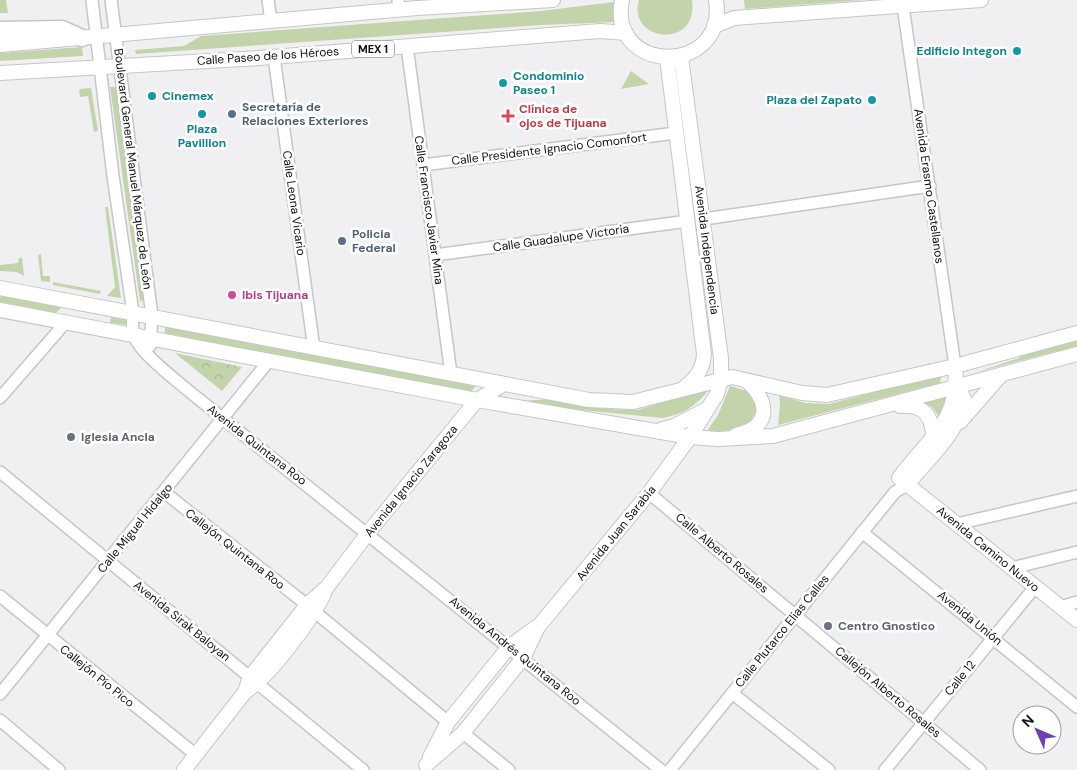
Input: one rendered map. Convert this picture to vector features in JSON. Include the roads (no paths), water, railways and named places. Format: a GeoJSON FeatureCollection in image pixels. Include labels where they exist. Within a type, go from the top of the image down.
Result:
{"type":"FeatureCollection","features":[{"type":"Feature","properties":{"kind":"highway"},"geometry":{"type":"LineString","coordinates":[[2,35],[62,29],[89,37]]}},
{"type":"Feature","properties":{"kind":"main road"},"geometry":{"type":"LineString","coordinates":[[89,37],[270,21],[398,5],[553,0]]}},
{"type":"Feature","properties":{"kind":"main road"},"geometry":{"type":"LineString","coordinates":[[622,0],[621,20],[631,41],[643,51],[657,57],[667,58],[681,57],[702,45],[714,26],[717,14],[716,0]]}},
{"type":"Feature","properties":{"kind":"main road"},"geometry":{"type":"LineString","coordinates":[[722,0],[724,9],[734,18]]}},
{"type":"Feature","properties":{"kind":"main road"},"geometry":{"type":"LineString","coordinates":[[714,26],[734,18],[981,0]]}},
{"type":"Feature","properties":{"kind":"main road","name":"Calle Paseo de los Héroes"},"geometry":{"type":"LineString","coordinates":[[0,74],[274,57],[600,32],[626,33]]}},
{"type":"Feature","properties":{"kind":"main road","name":"Avenida Independencia"},"geometry":{"type":"LineString","coordinates":[[681,57],[721,358],[721,379],[711,407],[690,437]]}},
{"type":"Feature","properties":{"kind":"main road","name":"Avenida Independencia"},"geometry":{"type":"LineString","coordinates":[[667,58],[704,354],[703,364],[697,376],[684,388]]}},
{"type":"Feature","properties":{"kind":"main road"},"geometry":{"type":"LineString","coordinates":[[0,288],[588,400],[618,403],[652,398],[684,388],[732,377],[802,393],[827,395],[955,366],[1077,333]]}},
{"type":"Feature","properties":{"kind":"main road"},"geometry":{"type":"LineString","coordinates":[[66,322],[78,314],[101,308]]}},
{"type":"Feature","properties":{"kind":"main road"},"geometry":{"type":"LineString","coordinates":[[0,310],[476,400],[690,437],[718,439],[773,436],[1077,354]]}},
{"type":"Feature","properties":{"kind":"main road"},"geometry":{"type":"LineString","coordinates":[[955,366],[957,386]]}},
{"type":"Feature","properties":{"kind":"main road"},"geometry":{"type":"LineString","coordinates":[[950,434],[1002,374]]}},
{"type":"Feature","properties":{"kind":"main road"},"geometry":{"type":"LineString","coordinates":[[718,439],[742,434],[760,420],[764,413],[764,401],[747,380]]}},
{"type":"Feature","properties":{"kind":"main road","name":"Avenida Ignacio Zaragoza"},"geometry":{"type":"LineString","coordinates":[[184,770],[311,609],[368,533],[476,400],[504,384]]}},
{"type":"Feature","properties":{"kind":"main road","name":"Calle Plutarco Elias Calles"},"geometry":{"type":"LineString","coordinates":[[900,485],[950,434],[962,410],[964,399],[957,386]]}},
{"type":"Feature","properties":{"kind":"main road","name":"Calle Plutarco Elias Calles"},"geometry":{"type":"LineString","coordinates":[[900,485],[952,408],[957,386]]}},
{"type":"Feature","properties":{"kind":"main road"},"geometry":{"type":"LineString","coordinates":[[657,430],[674,426],[711,407]]}},
{"type":"Feature","properties":{"kind":"main road"},"geometry":{"type":"LineString","coordinates":[[882,408],[918,407],[931,420],[933,436]]}},
{"type":"Feature","properties":{"kind":"main road","name":"Avenida Juan Sarabia"},"geometry":{"type":"LineString","coordinates":[[424,767],[463,733],[523,658],[538,627],[649,492],[690,437]]}},
{"type":"Feature","properties":{"kind":"main road","name":"Avenida Camino Nuevo"},"geometry":{"type":"LineString","coordinates":[[900,485],[957,524],[1077,620]]}},
{"type":"Feature","properties":{"kind":"main road","name":"Avenida Juan Sarabia"},"geometry":{"type":"LineString","coordinates":[[424,767],[448,722],[509,647],[538,627]]}},
{"type":"Feature","properties":{"kind":"street","name":"Boulevard General Manuel Márquez de León"},"geometry":{"type":"LineString","coordinates":[[92,0],[89,37],[101,67],[113,176],[133,313],[134,334]]}},
{"type":"Feature","properties":{"kind":"street","name":"Boulevard General Manuel Márquez de León"},"geometry":{"type":"LineString","coordinates":[[112,0],[152,316],[151,338]]}},
{"type":"Feature","properties":{"kind":"street"},"geometry":{"type":"LineString","coordinates":[[268,0],[270,21]]}},
{"type":"Feature","properties":{"kind":"street","name":"Avenida Erasmo Castellanos"},"geometry":{"type":"LineString","coordinates":[[903,6],[955,366]]}},
{"type":"Feature","properties":{"kind":"street","name":"Calle Francisco Javier Mina"},"geometry":{"type":"LineString","coordinates":[[407,46],[451,374]]}},
{"type":"Feature","properties":{"kind":"street","name":"Calle Leona Vicario"},"geometry":{"type":"LineString","coordinates":[[274,57],[314,349]]}},
{"type":"Feature","properties":{"kind":"street","name":"Calle Presidente Ignacio Comonfort"},"geometry":{"type":"LineString","coordinates":[[423,165],[676,133]]}},
{"type":"Feature","properties":{"kind":"street"},"geometry":{"type":"LineString","coordinates":[[704,219],[930,186]]}},
{"type":"Feature","properties":{"kind":"street","name":"Calle Guadalupe Victoria"},"geometry":{"type":"LineString","coordinates":[[435,254],[688,222]]}},
{"type":"Feature","properties":{"kind":"street"},"geometry":{"type":"LineString","coordinates":[[0,398],[66,322]]}},
{"type":"Feature","properties":{"kind":"street","name":"Avenida Quintana Roo"},"geometry":{"type":"LineString","coordinates":[[134,334],[157,365],[368,533]]}},
{"type":"Feature","properties":{"kind":"street"},"geometry":{"type":"LineString","coordinates":[[149,355],[151,338]]}},
{"type":"Feature","properties":{"kind":"street","name":"Calle Miguel Hidalgo"},"geometry":{"type":"LineString","coordinates":[[0,694],[268,362]]}},
{"type":"Feature","properties":{"kind":"street","name":"Avenida Sirak Baloyan"},"geometry":{"type":"LineString","coordinates":[[0,472],[364,770]]}},
{"type":"Feature","properties":{"kind":"street","name":"Calle Plutarco Elias Calles"},"geometry":{"type":"LineString","coordinates":[[670,770],[900,485]]}},
{"type":"Feature","properties":{"kind":"street","name":"Callejón Quintana Roo"},"geometry":{"type":"LineString","coordinates":[[164,492],[311,609],[448,722]]}},
{"type":"Feature","properties":{"kind":"street","name":"Calle Alberto Rosales"},"geometry":{"type":"LineString","coordinates":[[649,492],[795,615]]}},
{"type":"Feature","properties":{"kind":"street"},"geometry":{"type":"LineString","coordinates":[[957,524],[1077,496]]}},
{"type":"Feature","properties":{"kind":"street","name":"Avenida Unión"},"geometry":{"type":"LineString","coordinates":[[862,532],[1077,706]]}},
{"type":"Feature","properties":{"kind":"street","name":"Avenida Andrés Quintana Roo"},"geometry":{"type":"LineString","coordinates":[[368,533],[661,770]]}},
{"type":"Feature","properties":{"kind":"street"},"geometry":{"type":"LineString","coordinates":[[1012,568],[1077,552]]}},
{"type":"Feature","properties":{"kind":"street","name":"Calle 12"},"geometry":{"type":"LineString","coordinates":[[885,770],[1035,587]]}},
{"type":"Feature","properties":{"kind":"street","name":"Callejón Pío Pico"},"geometry":{"type":"LineString","coordinates":[[0,596],[196,755]]}},
{"type":"Feature","properties":{"kind":"street"},"geometry":{"type":"LineString","coordinates":[[1060,607],[1077,602]]}},
{"type":"Feature","properties":{"kind":"street","name":"Callejón Alberto Rosales"},"geometry":{"type":"LineString","coordinates":[[795,615],[980,770]]}},
{"type":"Feature","properties":{"kind":"street"},"geometry":{"type":"LineString","coordinates":[[732,693],[829,770]]}},
{"type":"Feature","properties":{"kind":"street"},"geometry":{"type":"LineString","coordinates":[[0,720],[59,770]]}},
{"type":"Feature","properties":{"kind":"street"},"geometry":{"type":"LineString","coordinates":[[463,733],[509,770]]}},
{"type":"Feature","properties":{"kind":"place","name":"Edificio Integon"},"geometry":{"type":"Point","coordinates":[1017,51]}},
{"type":"Feature","properties":{"kind":"place","name":"Condominio Paseo 1"},"geometry":{"type":"Point","coordinates":[503,83]}},
{"type":"Feature","properties":{"kind":"place","name":"Cinemex"},"geometry":{"type":"Point","coordinates":[152,96]}},
{"type":"Feature","properties":{"kind":"place","name":"Plaza del Zapato"},"geometry":{"type":"Point","coordinates":[872,100]}},
{"type":"Feature","properties":{"kind":"place","name":"Plaza Pavillion"},"geometry":{"type":"Point","coordinates":[202,114]}},
{"type":"Feature","properties":{"kind":"place","name":"Secretaría de Relaciones Exteriores"},"geometry":{"type":"Point","coordinates":[232,114]}},
{"type":"Feature","properties":{"kind":"place","name":"Clínica de ojos de Tijuana"},"geometry":{"type":"Point","coordinates":[508,116]}},
{"type":"Feature","properties":{"kind":"place","name":"Policia Federal"},"geometry":{"type":"Point","coordinates":[342,241]}},
{"type":"Feature","properties":{"kind":"place","name":"Ibis Tijuana"},"geometry":{"type":"Point","coordinates":[232,295]}},
{"type":"Feature","properties":{"kind":"place","name":"Iglesia Ancla"},"geometry":{"type":"Point","coordinates":[71,437]}},
{"type":"Feature","properties":{"kind":"place","name":"Centro Gnostico"},"geometry":{"type":"Point","coordinates":[828,626]}}]}
